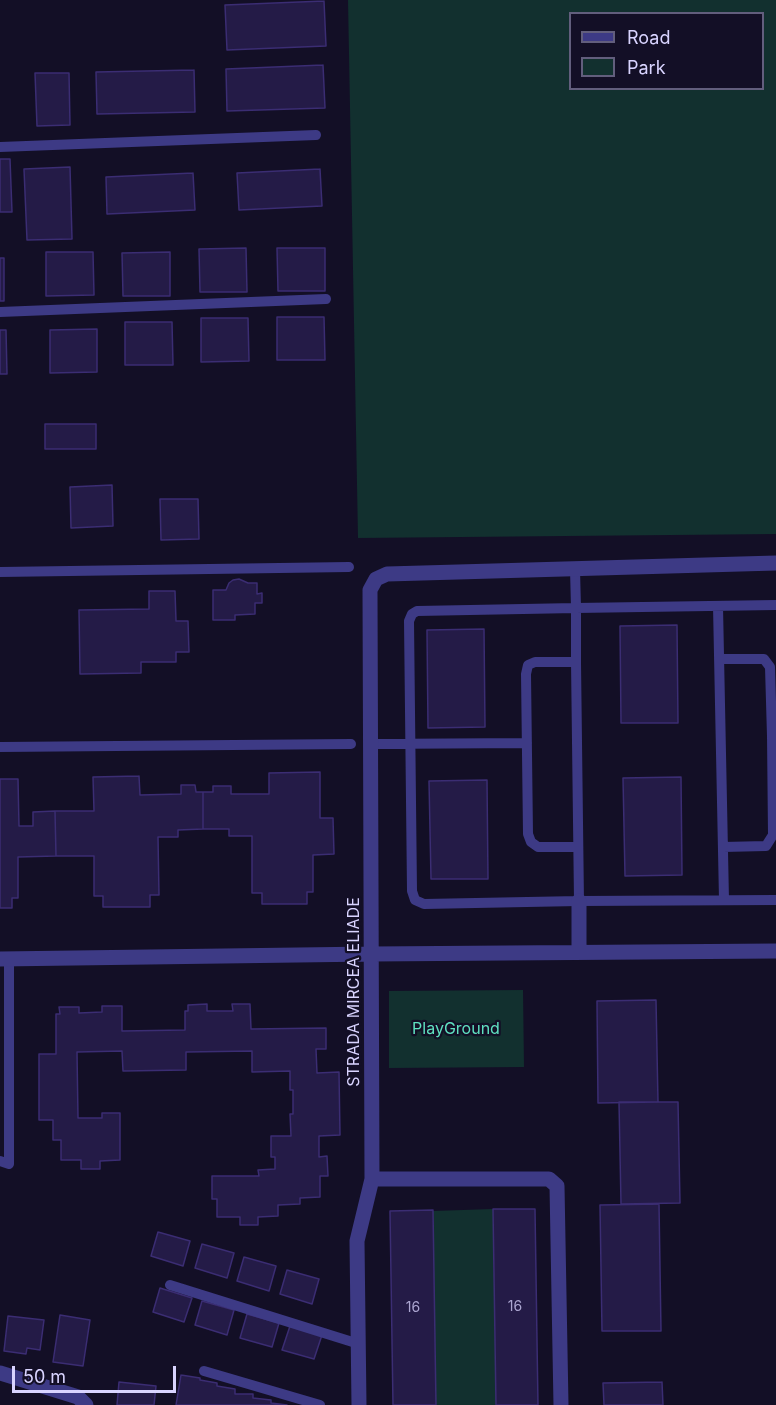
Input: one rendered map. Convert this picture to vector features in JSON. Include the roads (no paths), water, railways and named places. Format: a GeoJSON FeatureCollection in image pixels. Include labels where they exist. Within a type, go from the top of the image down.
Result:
{"type":"FeatureCollection","features":[{"type":"Feature","properties":{"kind":"street"},"geometry":{"type":"LineString","coordinates":[[575,570],[776,563]]}},
{"type":"Feature","properties":{"kind":"street","name":"STRADA MIRCEA ELIADE"},"geometry":{"type":"LineString","coordinates":[[359,1405],[357,1241],[372,1179],[370,590],[376,579],[387,574],[575,570]]}},
{"type":"Feature","properties":{"kind":"street"},"geometry":{"type":"LineString","coordinates":[[579,902],[579,952]]}},
{"type":"Feature","properties":{"kind":"street"},"geometry":{"type":"LineString","coordinates":[[4,959],[776,951]]}},
{"type":"Feature","properties":{"kind":"street"},"geometry":{"type":"LineString","coordinates":[[372,1179],[549,1179],[557,1186],[561,1405]]}},
{"type":"Feature","properties":{"kind":"street"},"geometry":{"type":"LineString","coordinates":[[0,1373],[78,1397],[86,1405]]}},
{"type":"Feature","properties":{"kind":"lane"},"geometry":{"type":"LineString","coordinates":[[0,147],[316,135]]}},
{"type":"Feature","properties":{"kind":"lane"},"geometry":{"type":"LineString","coordinates":[[0,312],[326,299]]}},
{"type":"Feature","properties":{"kind":"lane"},"geometry":{"type":"LineString","coordinates":[[0,572],[348,567]]}},
{"type":"Feature","properties":{"kind":"lane"},"geometry":{"type":"LineString","coordinates":[[575,570],[579,902]]}},
{"type":"Feature","properties":{"kind":"lane"},"geometry":{"type":"LineString","coordinates":[[776,605],[417,611],[411,614],[409,621],[412,891],[415,900],[424,904],[776,900]]}},
{"type":"Feature","properties":{"kind":"lane"},"geometry":{"type":"LineString","coordinates":[[718,606],[724,900]]}},
{"type":"Feature","properties":{"kind":"lane"},"geometry":{"type":"LineString","coordinates":[[719,659],[764,659],[770,667],[774,736],[773,835],[766,846],[723,847]]}},
{"type":"Feature","properties":{"kind":"lane"},"geometry":{"type":"LineString","coordinates":[[576,662],[536,662],[528,665],[526,674],[528,834],[531,842],[538,847],[578,847]]}},
{"type":"Feature","properties":{"kind":"lane"},"geometry":{"type":"LineString","coordinates":[[370,744],[527,743]]}},
{"type":"Feature","properties":{"kind":"lane"},"geometry":{"type":"LineString","coordinates":[[0,747],[351,744]]}},
{"type":"Feature","properties":{"kind":"lane"},"geometry":{"type":"LineString","coordinates":[[0,1161],[9,1164],[4,959]]}},
{"type":"Feature","properties":{"kind":"lane"},"geometry":{"type":"LineString","coordinates":[[170,1286],[359,1344]]}},
{"type":"Feature","properties":{"kind":"lane"},"geometry":{"type":"LineString","coordinates":[[204,1371],[320,1405]]}},
{"type":"Feature","properties":{"kind":"park label","name":"PlayGround"},"geometry":{"type":"Point","coordinates":[456,1029]}}]}
